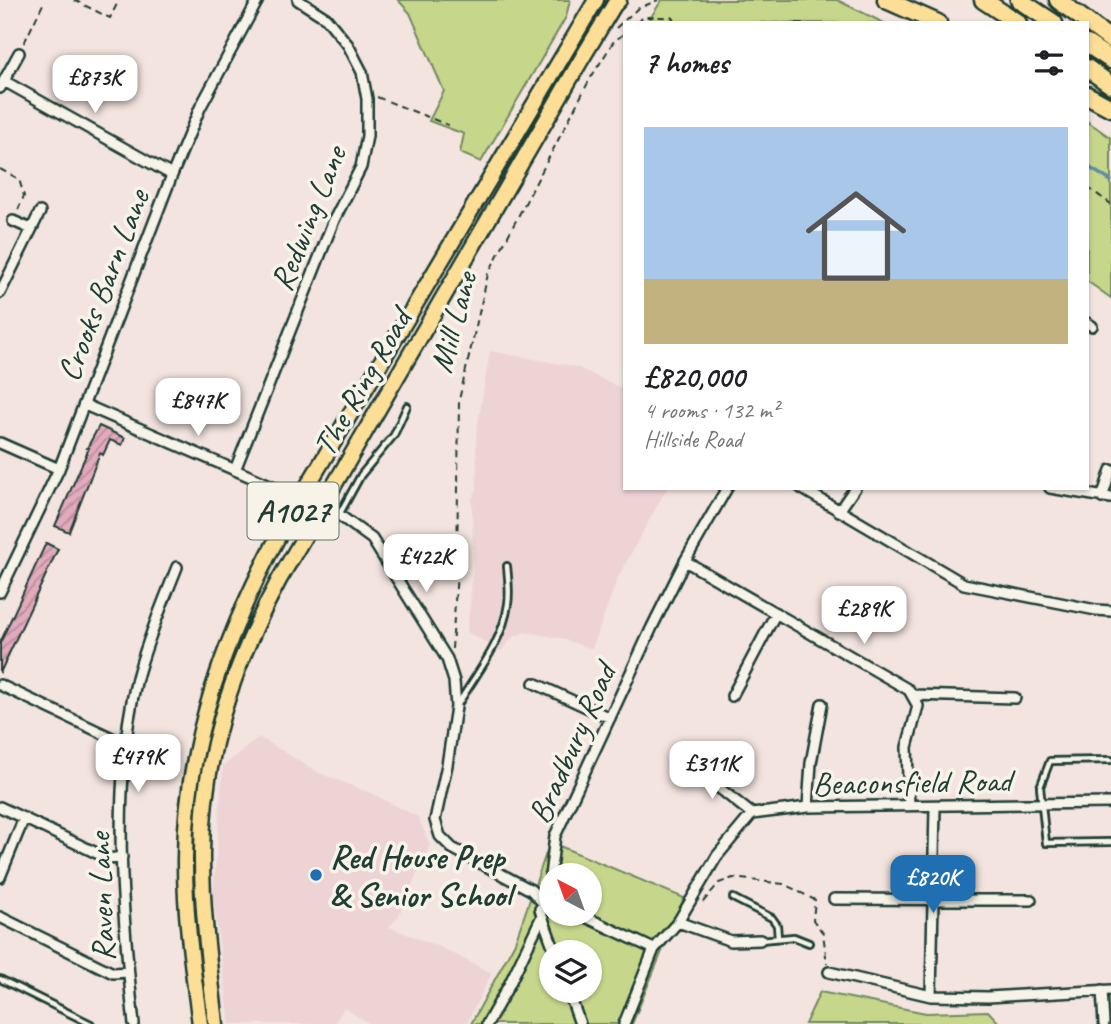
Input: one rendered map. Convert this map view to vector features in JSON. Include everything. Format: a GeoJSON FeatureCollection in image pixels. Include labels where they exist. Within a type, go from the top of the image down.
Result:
{"type":"FeatureCollection","features":[{"type":"Feature","properties":{"kind":"highway"},"geometry":{"type":"LineString","coordinates":[[886,0],[933,21]]}},
{"type":"Feature","properties":{"kind":"highway"},"geometry":{"type":"LineString","coordinates":[[983,0],[1015,21]]}},
{"type":"Feature","properties":{"kind":"highway"},"geometry":{"type":"LineString","coordinates":[[1019,0],[1051,21]]}},
{"type":"Feature","properties":{"kind":"highway"},"geometry":{"type":"LineString","coordinates":[[1058,0],[1086,21]]}},
{"type":"Feature","properties":{"kind":"highway"},"geometry":{"type":"LineString","coordinates":[[1089,23],[1111,40]]}},
{"type":"Feature","properties":{"kind":"highway"},"geometry":{"type":"LineString","coordinates":[[1089,45],[1111,61]]}},
{"type":"Feature","properties":{"kind":"highway"},"geometry":{"type":"LineString","coordinates":[[1089,69],[1111,85]]}},
{"type":"Feature","properties":{"kind":"highway"},"geometry":{"type":"LineString","coordinates":[[1091,97],[1111,108]]}},
{"type":"Feature","properties":{"kind":"main road","name":"The Ring Road"},"geometry":{"type":"LineString","coordinates":[[200,1024],[190,941],[185,864],[187,822],[196,750],[225,648],[260,570],[300,500],[596,0]]}},
{"type":"Feature","properties":{"kind":"main road","name":"The Ring Road"},"geometry":{"type":"LineString","coordinates":[[216,1024],[203,905],[202,857],[206,788],[216,737],[234,675],[258,619],[320,509],[566,84],[619,0]]}},
{"type":"Feature","properties":{"kind":"street","name":"Crooks Barn Lane"},"geometry":{"type":"LineString","coordinates":[[0,592],[85,405],[200,108],[258,0]]}},
{"type":"Feature","properties":{"kind":"street","name":"Redwing Lane"},"geometry":{"type":"LineString","coordinates":[[235,470],[334,220],[361,167],[368,136],[362,72],[348,45],[326,18],[298,0]]}},
{"type":"Feature","properties":{"kind":"street"},"geometry":{"type":"LineString","coordinates":[[19,53],[2,84],[172,175]]}},
{"type":"Feature","properties":{"kind":"street"},"geometry":{"type":"LineString","coordinates":[[0,293],[40,212]]}},
{"type":"Feature","properties":{"kind":"street"},"geometry":{"type":"LineString","coordinates":[[13,220],[31,229]]}},
{"type":"Feature","properties":{"kind":"street"},"geometry":{"type":"LineString","coordinates":[[85,405],[339,516],[372,539],[447,659],[454,681],[456,707],[435,820],[440,836],[452,848],[539,896]]}},
{"type":"Feature","properties":{"kind":"street"},"geometry":{"type":"LineString","coordinates":[[0,443],[58,469]]}},
{"type":"Feature","properties":{"kind":"street"},"geometry":{"type":"LineString","coordinates":[[1061,490],[1107,498],[1111,470]]}},
{"type":"Feature","properties":{"kind":"street","name":"Bradbury Road"},"geometry":{"type":"LineString","coordinates":[[552,863],[555,836],[685,561],[726,490]]}},
{"type":"Feature","properties":{"kind":"street"},"geometry":{"type":"LineString","coordinates":[[804,490],[964,584],[1111,611]]}},
{"type":"Feature","properties":{"kind":"street"},"geometry":{"type":"LineString","coordinates":[[838,511],[854,490]]}},
{"type":"Feature","properties":{"kind":"street"},"geometry":{"type":"LineString","coordinates":[[685,561],[914,695],[918,706],[907,747],[909,806]]}},
{"type":"Feature","properties":{"kind":"street"},"geometry":{"type":"LineString","coordinates":[[0,566],[10,571]]}},
{"type":"Feature","properties":{"kind":"street","name":"Raven Lane"},"geometry":{"type":"LineString","coordinates":[[134,1024],[128,972],[122,857],[125,744],[137,677],[177,567]]}},
{"type":"Feature","properties":{"kind":"street"},"geometry":{"type":"LineString","coordinates":[[732,696],[776,613]]}},
{"type":"Feature","properties":{"kind":"street"},"geometry":{"type":"LineString","coordinates":[[534,683],[610,719]]}},
{"type":"Feature","properties":{"kind":"street"},"geometry":{"type":"LineString","coordinates":[[0,685],[125,744]]}},
{"type":"Feature","properties":{"kind":"street"},"geometry":{"type":"LineString","coordinates":[[914,695],[1015,698]]}},
{"type":"Feature","properties":{"kind":"street"},"geometry":{"type":"LineString","coordinates":[[808,807],[811,763],[821,704]]}},
{"type":"Feature","properties":{"kind":"street"},"geometry":{"type":"LineString","coordinates":[[624,1024],[654,948],[678,922],[717,856],[752,814],[690,765]]}},
{"type":"Feature","properties":{"kind":"street","name":"Beaconsfield Road"},"geometry":{"type":"LineString","coordinates":[[752,814],[808,807],[1111,803]]}},
{"type":"Feature","properties":{"kind":"street"},"geometry":{"type":"LineString","coordinates":[[0,807],[109,859],[122,857]]}},
{"type":"Feature","properties":{"kind":"street"},"geometry":{"type":"LineString","coordinates":[[931,996],[935,807]]}},
{"type":"Feature","properties":{"kind":"street"},"geometry":{"type":"LineString","coordinates":[[0,877],[24,818]]}},
{"type":"Feature","properties":{"kind":"street"},"geometry":{"type":"LineString","coordinates":[[834,899],[1031,900]]}},
{"type":"Feature","properties":{"kind":"street"},"geometry":{"type":"LineString","coordinates":[[0,917],[113,973],[128,972]]}},
{"type":"Feature","properties":{"kind":"street","name":"Bradbury Road"},"geometry":{"type":"LineString","coordinates":[[487,1024],[539,922]]}},
{"type":"Feature","properties":{"kind":"street"},"geometry":{"type":"LineString","coordinates":[[678,922],[731,941],[760,940]]}},
{"type":"Feature","properties":{"kind":"street"},"geometry":{"type":"LineString","coordinates":[[602,924],[654,948]]}},
{"type":"Feature","properties":{"kind":"street"},"geometry":{"type":"LineString","coordinates":[[829,972],[931,996],[988,997],[1106,990],[1104,1024]]}},
{"type":"Feature","properties":{"kind":"street"},"geometry":{"type":"LineString","coordinates":[[573,1003],[580,1024]]}},
{"type":"Feature","properties":{"kind":"lane"},"geometry":{"type":"LineString","coordinates":[[339,516],[361,475],[394,435],[407,406]]}},
{"type":"Feature","properties":{"kind":"lane"},"geometry":{"type":"LineString","coordinates":[[456,707],[498,640],[504,625],[509,602],[507,566]]}},
{"type":"Feature","properties":{"kind":"lane"},"geometry":{"type":"LineString","coordinates":[[1111,760],[1050,761],[1040,787],[1046,843],[1111,842]]}},
{"type":"Feature","properties":{"kind":"lane"},"geometry":{"type":"LineString","coordinates":[[733,898],[772,918],[777,925],[778,938]]}},
{"type":"Feature","properties":{"kind":"lane"},"geometry":{"type":"LineString","coordinates":[[760,940],[794,937],[809,943]]}},
{"type":"Feature","properties":{"kind":"lane"},"geometry":{"type":"LineString","coordinates":[[0,979],[91,1024]]}},
{"type":"Feature","properties":{"kind":"path"},"geometry":{"type":"LineString","coordinates":[[19,53],[45,0]]}},
{"type":"Feature","properties":{"kind":"path"},"geometry":{"type":"LineString","coordinates":[[74,0],[110,18],[119,0]]}},
{"type":"Feature","properties":{"kind":"path"},"geometry":{"type":"LineString","coordinates":[[639,21],[643,17],[672,17],[675,21]]}},
{"type":"Feature","properties":{"kind":"path","name":"Mill Lane"},"geometry":{"type":"LineString","coordinates":[[447,659],[454,646],[459,400],[488,274],[590,79],[614,41],[623,34]]}},
{"type":"Feature","properties":{"kind":"path"},"geometry":{"type":"LineString","coordinates":[[366,93],[448,125]]}},
{"type":"Feature","properties":{"kind":"path"},"geometry":{"type":"LineString","coordinates":[[0,169],[19,179],[24,196],[13,220]]}},
{"type":"Feature","properties":{"kind":"path"},"geometry":{"type":"LineString","coordinates":[[1089,188],[1111,204]]}},
{"type":"Feature","properties":{"kind":"shaded area"},"geometry":{"type":"Polygon","coordinates":[[[490,351],[577,367],[623,389],[623,490],[666,490],[618,577],[592,649],[559,638],[525,632],[513,637],[501,651],[467,632],[473,572],[472,499],[477,489],[476,435],[490,351]]]}},
{"type":"Feature","properties":{"kind":"shaded area","name":"Red House Prep & Senior School"},"geometry":{"type":"Polygon","coordinates":[[[259,737],[319,773],[371,793],[418,817],[430,845],[398,917],[389,927],[442,948],[492,973],[466,1024],[370,1024],[344,1008],[334,1024],[230,1024],[213,896],[223,766],[259,737]]]}},
{"type":"Feature","properties":{"kind":"green space"},"geometry":{"type":"Polygon","coordinates":[[[398,0],[570,0],[566,17],[481,162],[460,153],[464,134],[429,121],[444,91],[410,13],[398,0]]]}},
{"type":"Feature","properties":{"kind":"green space"},"geometry":{"type":"Polygon","coordinates":[[[662,0],[837,0],[880,21],[648,21],[662,0]]]}},
{"type":"Feature","properties":{"kind":"green space"},"geometry":{"type":"Polygon","coordinates":[[[1089,122],[1111,138],[1111,298],[1089,282],[1089,122]]]}},
{"type":"Feature","properties":{"kind":"green space"},"geometry":{"type":"Polygon","coordinates":[[[550,842],[600,863],[543,863],[550,842]]]}},
{"type":"Feature","properties":{"kind":"green space"},"geometry":{"type":"Polygon","coordinates":[[[602,864],[684,898],[632,1024],[471,1024],[515,942],[539,873],[539,926],[602,926],[602,864]]]}},
{"type":"Feature","properties":{"kind":"green space"},"geometry":{"type":"Polygon","coordinates":[[[820,992],[926,1013],[988,1011],[1000,1024],[805,1024],[820,992]]]}},
{"type":"Feature","properties":{"kind":"building"},"geometry":{"type":"Polygon","coordinates":[[[99,426],[125,438],[122,445],[110,440],[103,455],[100,453],[69,532],[55,526],[87,448],[99,426]]]}},
{"type":"Feature","properties":{"kind":"building"},"geometry":{"type":"Polygon","coordinates":[[[46,543],[58,549],[0,673],[0,643],[46,543]]]}},
{"type":"Feature","properties":{"kind":"waterway"},"geometry":{"type":"LineString","coordinates":[[1089,167],[1111,181]]}},
{"type":"Feature","properties":{"kind":"place","name":"Red House Prep & Senior School"},"geometry":{"type":"Point","coordinates":[316,875]}}]}
